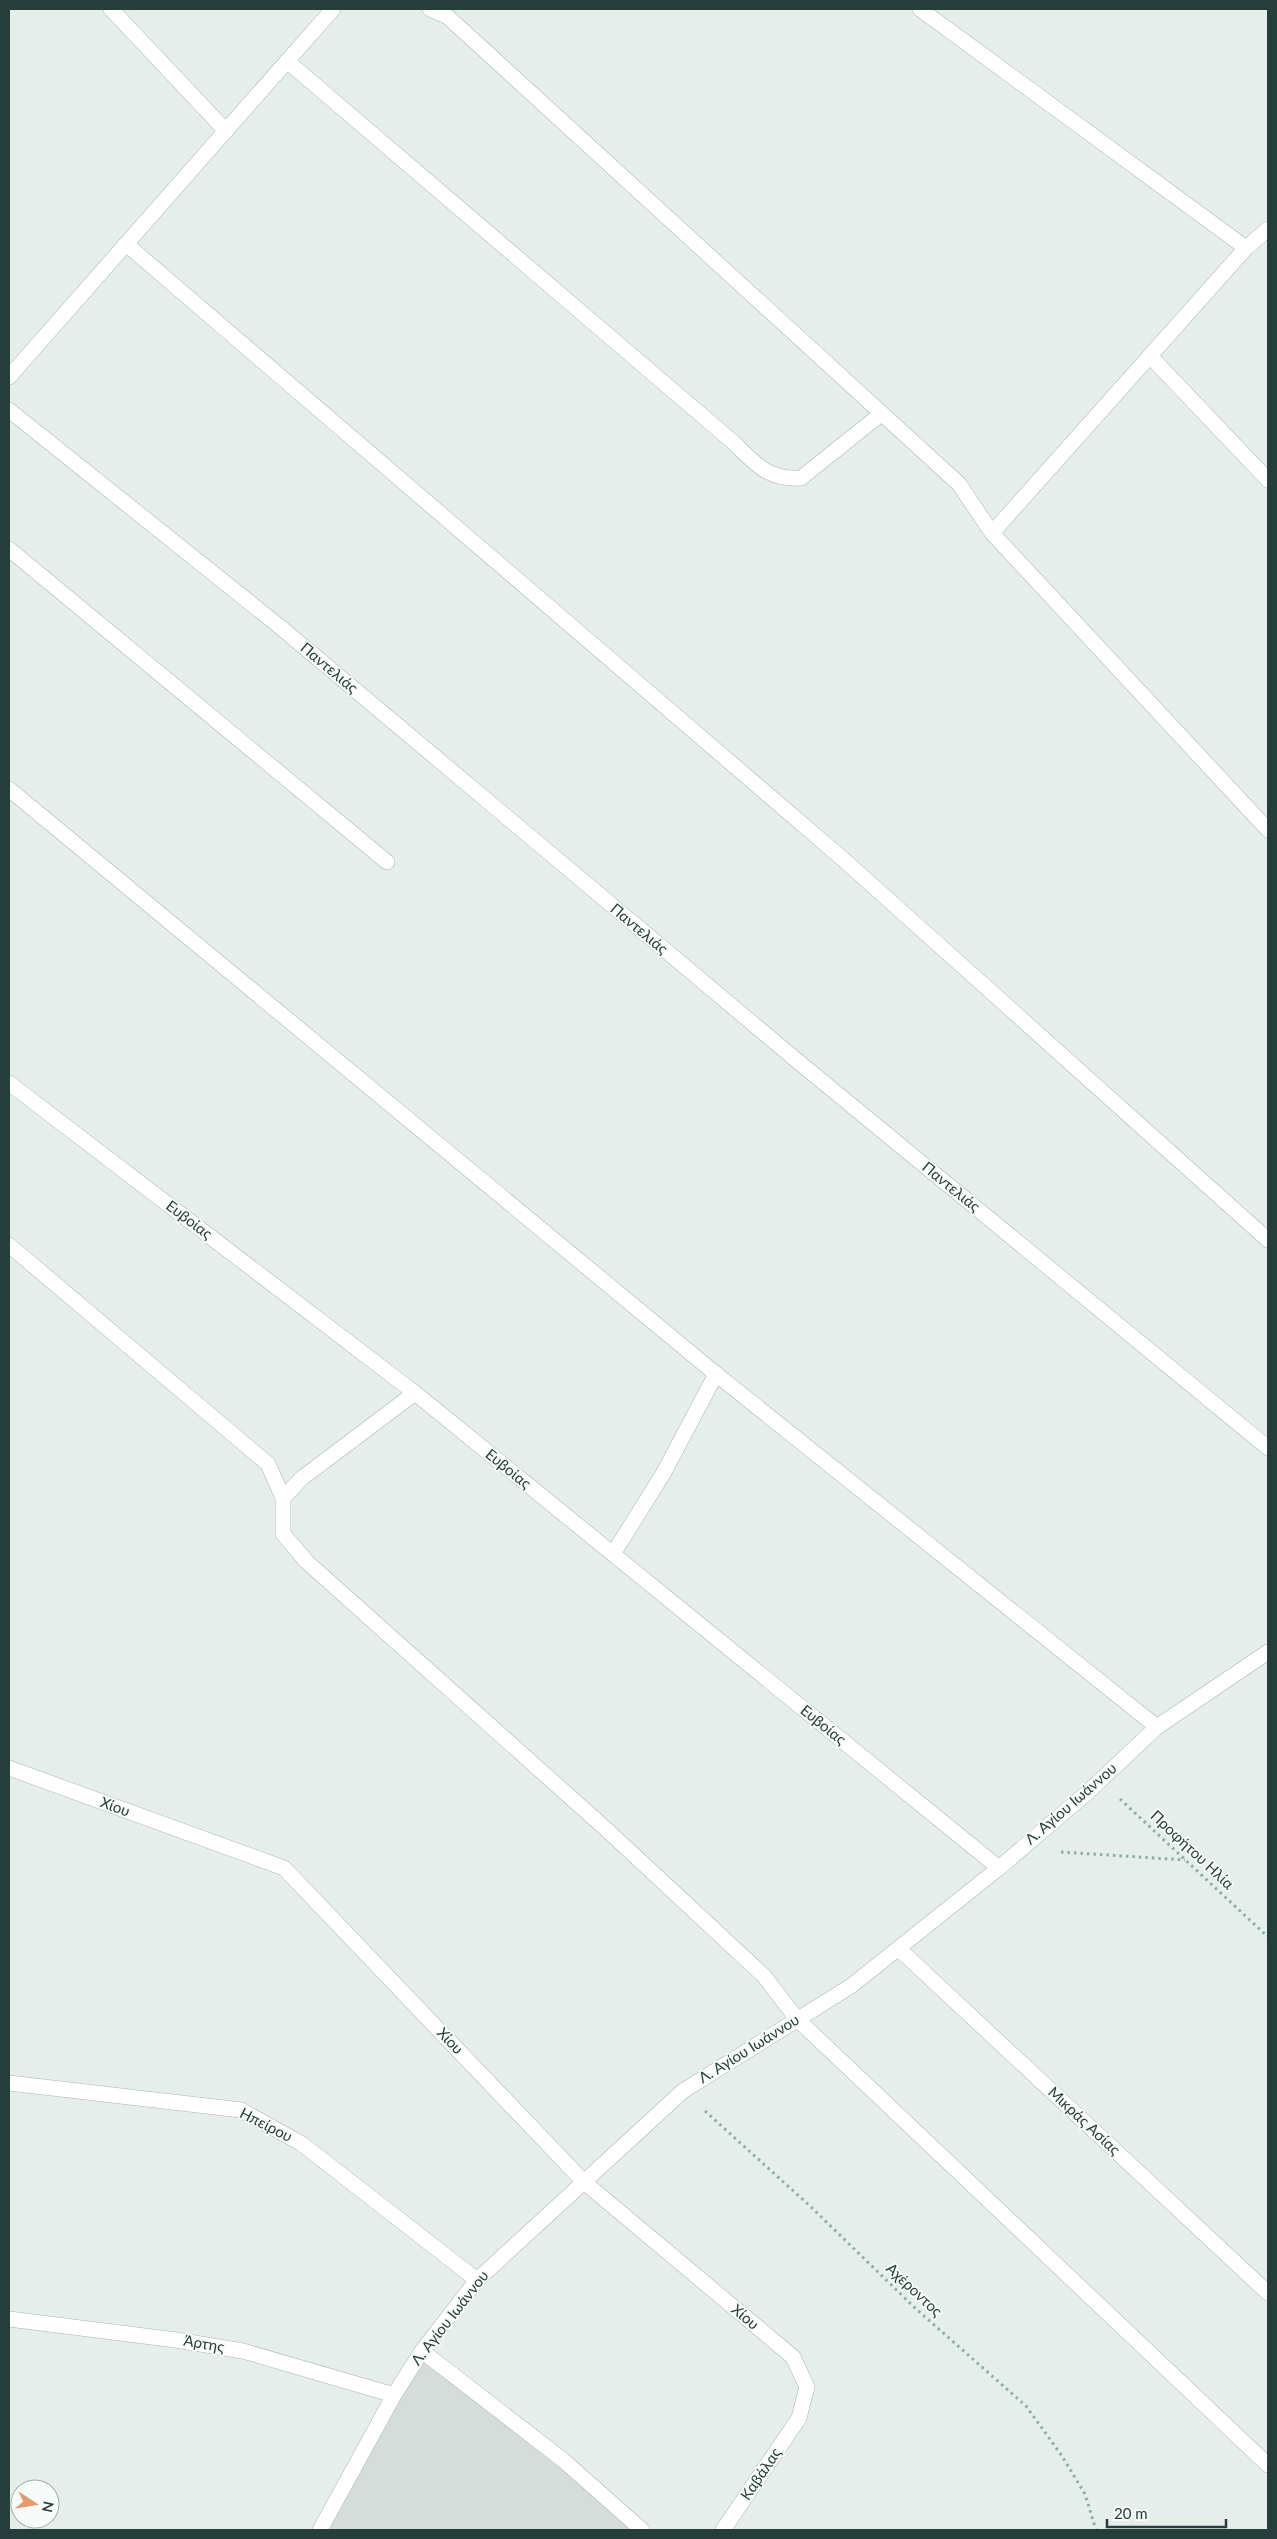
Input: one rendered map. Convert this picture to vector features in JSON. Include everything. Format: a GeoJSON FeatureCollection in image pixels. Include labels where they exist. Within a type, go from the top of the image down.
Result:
{"type":"FeatureCollection","features":[{"type":"Feature","properties":{"kind":"street"},"geometry":{"type":"LineString","coordinates":[[111,9],[226,131]]}},
{"type":"Feature","properties":{"kind":"street"},"geometry":{"type":"LineString","coordinates":[[9,377],[333,9]]}},
{"type":"Feature","properties":{"kind":"street"},"geometry":{"type":"LineString","coordinates":[[430,9],[454,13],[881,414],[959,484],[992,533],[1268,830]]}},
{"type":"Feature","properties":{"kind":"street"},"geometry":{"type":"LineString","coordinates":[[920,9],[1246,248]]}},
{"type":"Feature","properties":{"kind":"street"},"geometry":{"type":"LineString","coordinates":[[287,61],[765,472],[786,479],[801,478],[881,414]]}},
{"type":"Feature","properties":{"kind":"street"},"geometry":{"type":"LineString","coordinates":[[992,533],[1246,248],[1268,229]]}},
{"type":"Feature","properties":{"kind":"street"},"geometry":{"type":"LineString","coordinates":[[126,244],[844,860],[1268,1240]]}},
{"type":"Feature","properties":{"kind":"street"},"geometry":{"type":"LineString","coordinates":[[1150,356],[1268,480]]}},
{"type":"Feature","properties":{"kind":"street","name":"Παντελιάς"},"geometry":{"type":"LineString","coordinates":[[9,410],[279,626],[795,1059],[1268,1448]]}},
{"type":"Feature","properties":{"kind":"street"},"geometry":{"type":"LineString","coordinates":[[9,549],[387,862]]}},
{"type":"Feature","properties":{"kind":"street"},"geometry":{"type":"LineString","coordinates":[[9,789],[716,1374],[1157,1727]]}},
{"type":"Feature","properties":{"kind":"street","name":"Ευβοίας"},"geometry":{"type":"LineString","coordinates":[[9,1082],[415,1393],[999,1868]]}},
{"type":"Feature","properties":{"kind":"street"},"geometry":{"type":"LineString","coordinates":[[9,1245],[268,1464],[283,1498],[283,1534],[307,1562],[607,1830],[764,1976],[797,2019],[1268,2465]]}},
{"type":"Feature","properties":{"kind":"street"},"geometry":{"type":"LineString","coordinates":[[613,1554],[663,1474],[716,1374]]}},
{"type":"Feature","properties":{"kind":"street"},"geometry":{"type":"LineString","coordinates":[[283,1498],[302,1478],[415,1393]]}},
{"type":"Feature","properties":{"kind":"street","name":"Λ. Αγίου Ιωάννου"},"geometry":{"type":"LineString","coordinates":[[320,2530],[394,2395],[422,2351],[477,2280],[683,2090],[851,1986],[999,1868],[1100,1780],[1157,1727],[1268,1652]]}},
{"type":"Feature","properties":{"kind":"street","name":"Χίου"},"geometry":{"type":"LineString","coordinates":[[9,1768],[284,1868],[584,2182],[793,2357],[808,2387],[799,2418]]}},
{"type":"Feature","properties":{"kind":"street","name":"Μικράς Ασίας"},"geometry":{"type":"LineString","coordinates":[[899,1949],[1268,2294]]}},
{"type":"Feature","properties":{"kind":"street","name":"Ηπείρου"},"geometry":{"type":"LineString","coordinates":[[9,2083],[241,2110],[302,2144],[477,2280]]}},
{"type":"Feature","properties":{"kind":"street","name":"Άρτης"},"geometry":{"type":"LineString","coordinates":[[9,2320],[176,2340],[243,2351],[394,2395]]}},
{"type":"Feature","properties":{"kind":"street"},"geometry":{"type":"LineString","coordinates":[[422,2351],[563,2460],[642,2530]]}},
{"type":"Feature","properties":{"kind":"street","name":"Καβάλας"},"geometry":{"type":"LineString","coordinates":[[723,2530],[799,2418]]}},
{"type":"Feature","properties":{"kind":"path","name":"Προφήτου Ηλία"},"geometry":{"type":"LineString","coordinates":[[1100,1780],[1268,1937]]}},
{"type":"Feature","properties":{"kind":"path"},"geometry":{"type":"LineString","coordinates":[[1020,1850],[1186,1860]]}},
{"type":"Feature","properties":{"kind":"path","name":"Αχέροντος"},"geometry":{"type":"LineString","coordinates":[[683,2090],[810,2206],[915,2308],[1026,2406],[1062,2456],[1085,2494],[1096,2524],[1096,2530]]}},
{"type":"Feature","properties":{"kind":"shaded area"},"geometry":{"type":"Polygon","coordinates":[[[422,2351],[638,2530],[325,2530],[422,2351]]]}}]}
